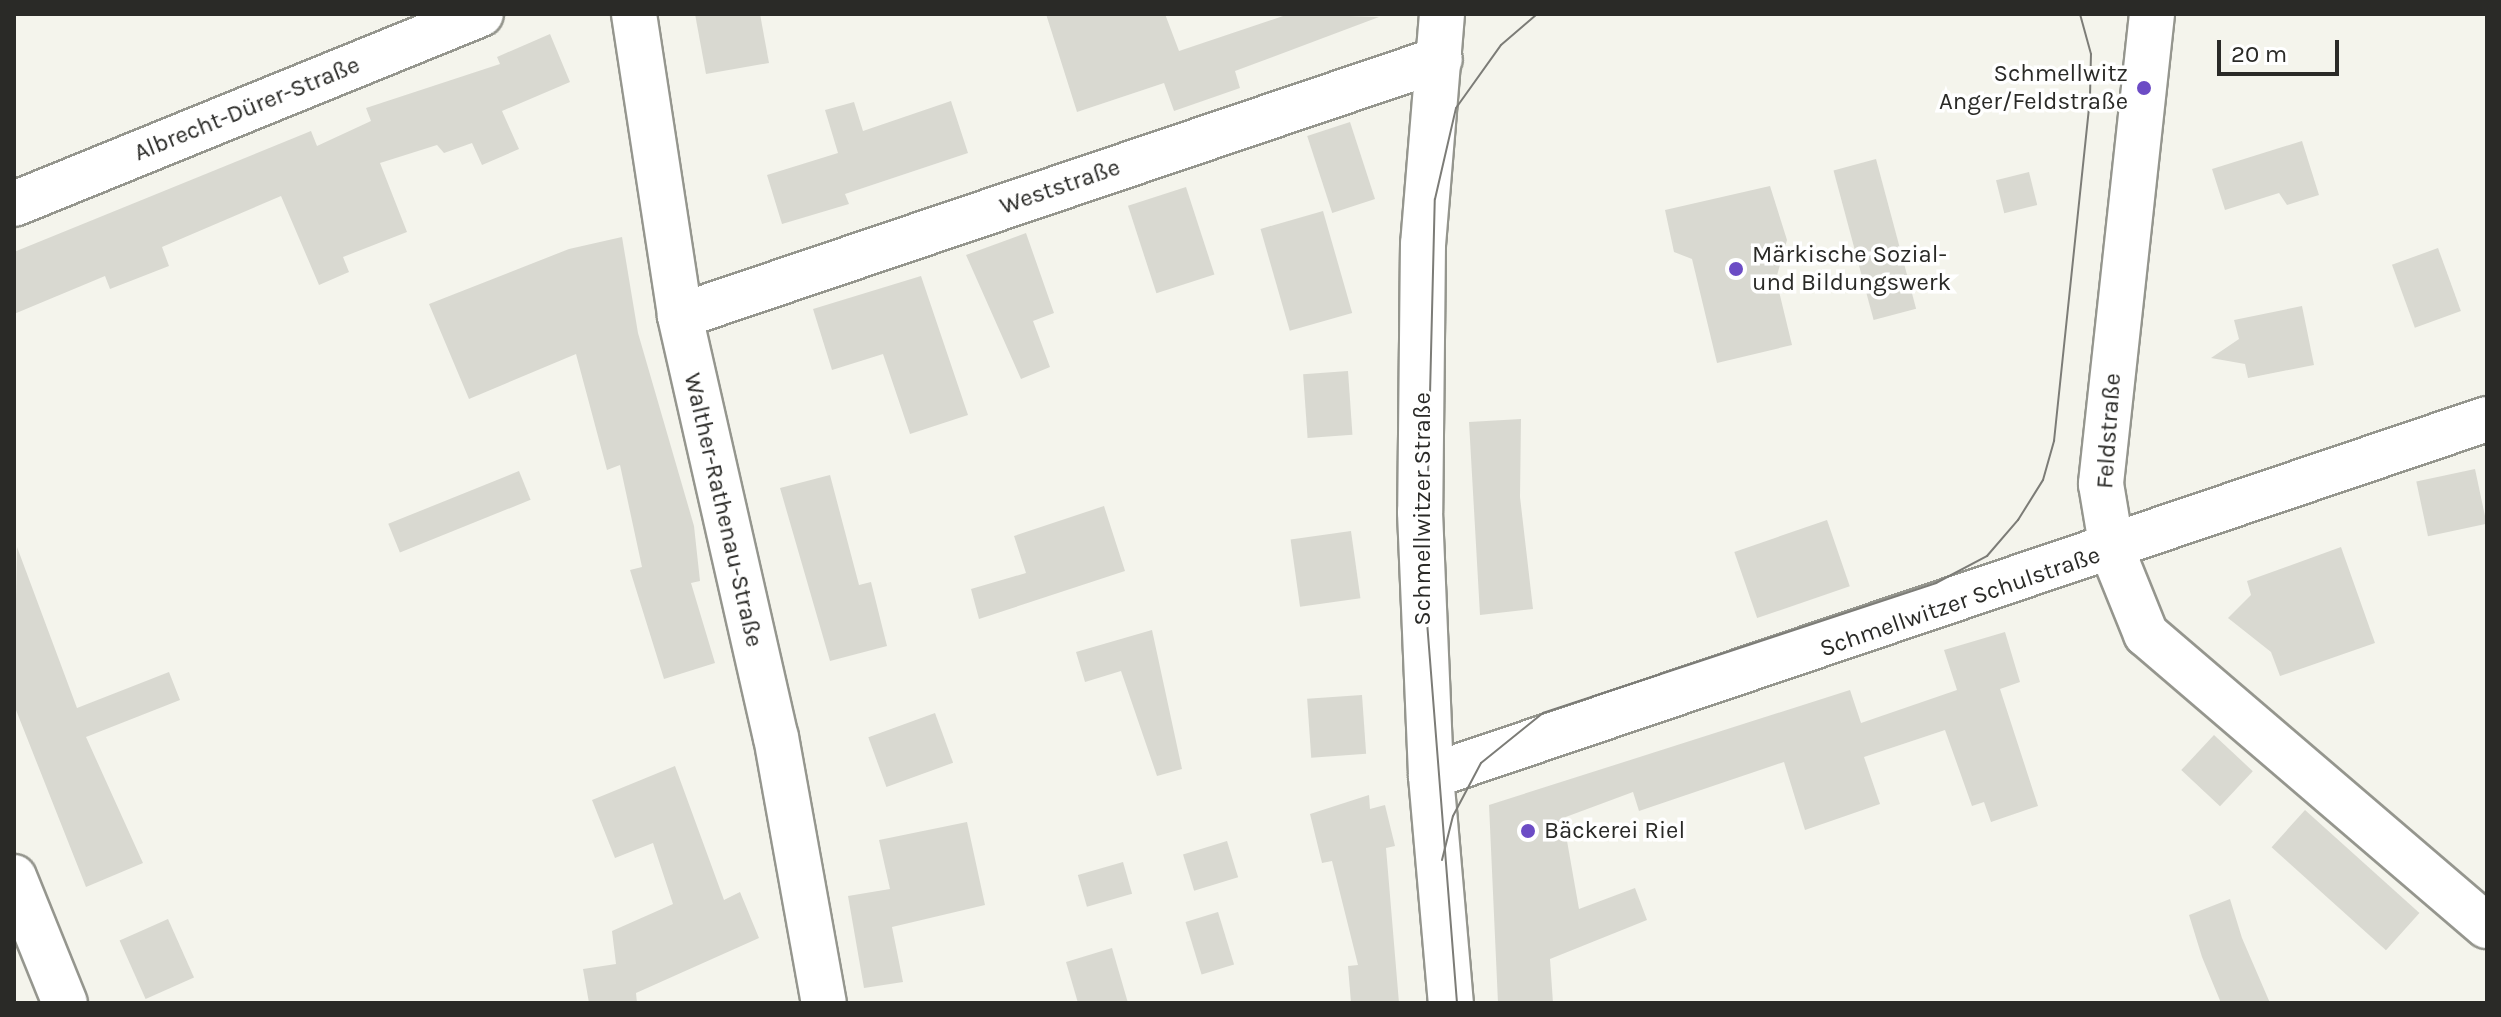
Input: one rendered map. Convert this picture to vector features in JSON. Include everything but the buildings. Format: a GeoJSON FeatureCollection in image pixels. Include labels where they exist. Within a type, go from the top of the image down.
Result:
{"type":"FeatureCollection","features":[{"type":"Feature","properties":{"kind":"street","name":"Albrecht-Dürer-Straße"},"geometry":{"type":"LineString","coordinates":[[14,204],[481,14]]}},
{"type":"Feature","properties":{"kind":"street","name":"Walther-Rathenau-Straße"},"geometry":{"type":"LineString","coordinates":[[634,14],[680,316],[776,737],[824,1003]]}},
{"type":"Feature","properties":{"kind":"street","name":"Schmellwitzer Straße"},"geometry":{"type":"LineString","coordinates":[[1442,14],[1423,244],[1420,512],[1431,776],[1451,1003]]}},
{"type":"Feature","properties":{"kind":"street","name":"Feldstraße"},"geometry":{"type":"LineString","coordinates":[[2152,14],[2101,484],[2112,550],[2146,634],[2487,926]]}},
{"type":"Feature","properties":{"kind":"street","name":"Weststraße"},"geometry":{"type":"LineString","coordinates":[[680,316],[1440,59]]}},
{"type":"Feature","properties":{"kind":"street","name":"Schmellwitzer Schulstraße"},"geometry":{"type":"LineString","coordinates":[[1431,776],[2112,550],[2487,419]]}},
{"type":"Feature","properties":{"kind":"street"},"geometry":{"type":"LineString","coordinates":[[14,877],[65,1003]]}},
{"type":"Feature","properties":{"kind":"tram line"},"geometry":{"type":"LineString","coordinates":[[1457,1003],[1425,599],[1435,199],[1456,108],[1501,45],[1537,14]]}},
{"type":"Feature","properties":{"kind":"tram line"},"geometry":{"type":"LineString","coordinates":[[1442,860],[1453,816],[1481,763],[1543,713],[1936,583],[1987,556],[2018,520],[2043,480],[2054,441],[2090,97],[2091,54],[2080,14]]}},
{"type":"Feature","properties":{"kind":"place","name":"Schmellwitz Anger/Feldstraße"},"geometry":{"type":"Point","coordinates":[2144,88]}},
{"type":"Feature","properties":{"kind":"place","name":"Märkische Sozial- und Bildungswerk"},"geometry":{"type":"Point","coordinates":[1736,269]}},
{"type":"Feature","properties":{"kind":"place","name":"Bäckerei Riel"},"geometry":{"type":"Point","coordinates":[1528,831]}}]}
